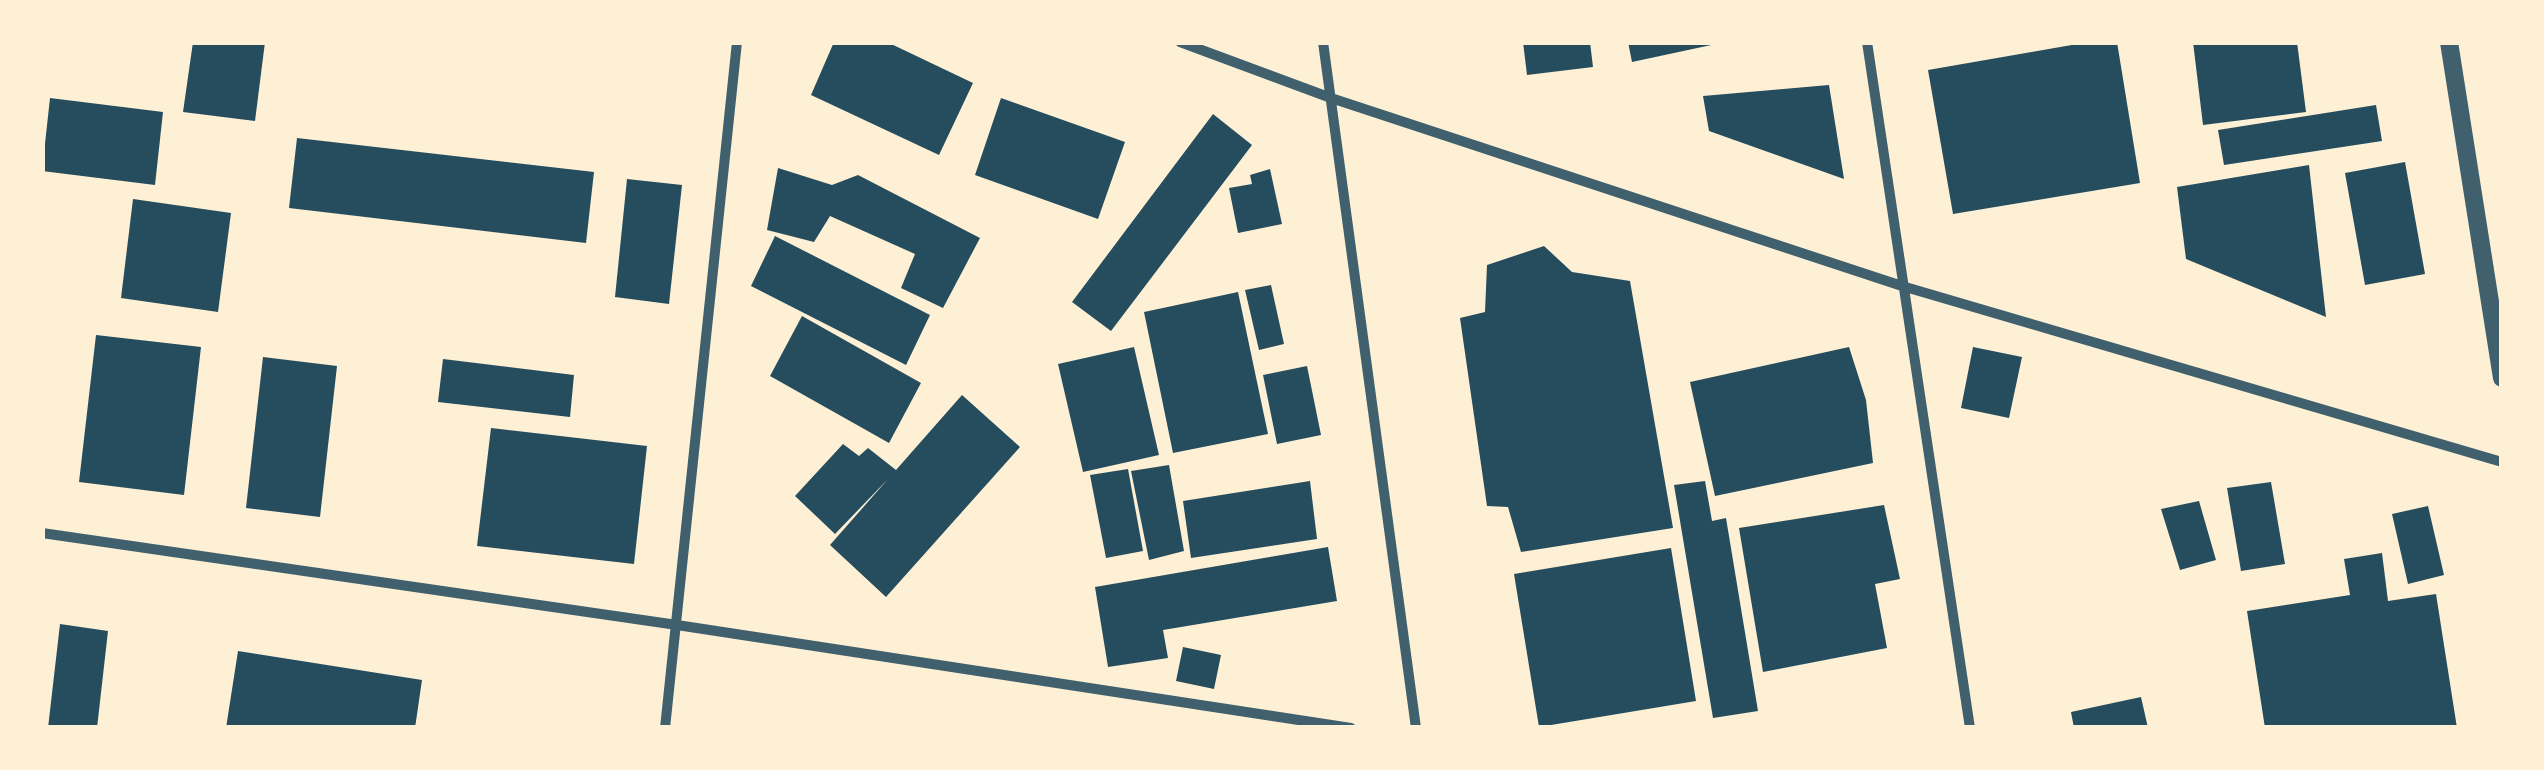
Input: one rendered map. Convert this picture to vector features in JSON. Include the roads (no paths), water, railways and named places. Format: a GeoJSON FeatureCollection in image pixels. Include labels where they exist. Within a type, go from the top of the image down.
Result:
{"type":"FeatureCollection","features":[{"type":"Feature","properties":{"kind":"street"},"geometry":{"type":"LineString","coordinates":[[665,728],[736,42]]}},
{"type":"Feature","properties":{"kind":"street"},"geometry":{"type":"LineString","coordinates":[[1180,42],[1332,98],[1902,286],[2502,462]]}},
{"type":"Feature","properties":{"kind":"street"},"geometry":{"type":"LineString","coordinates":[[1323,42],[1416,728]]}},
{"type":"Feature","properties":{"kind":"street"},"geometry":{"type":"LineString","coordinates":[[1866,42],[1970,728]]}},
{"type":"Feature","properties":{"kind":"street"},"geometry":{"type":"LineString","coordinates":[[2449,42],[2502,378]]}},
{"type":"Feature","properties":{"kind":"street"},"geometry":{"type":"LineString","coordinates":[[42,534],[677,625],[1351,728]]}}]}
